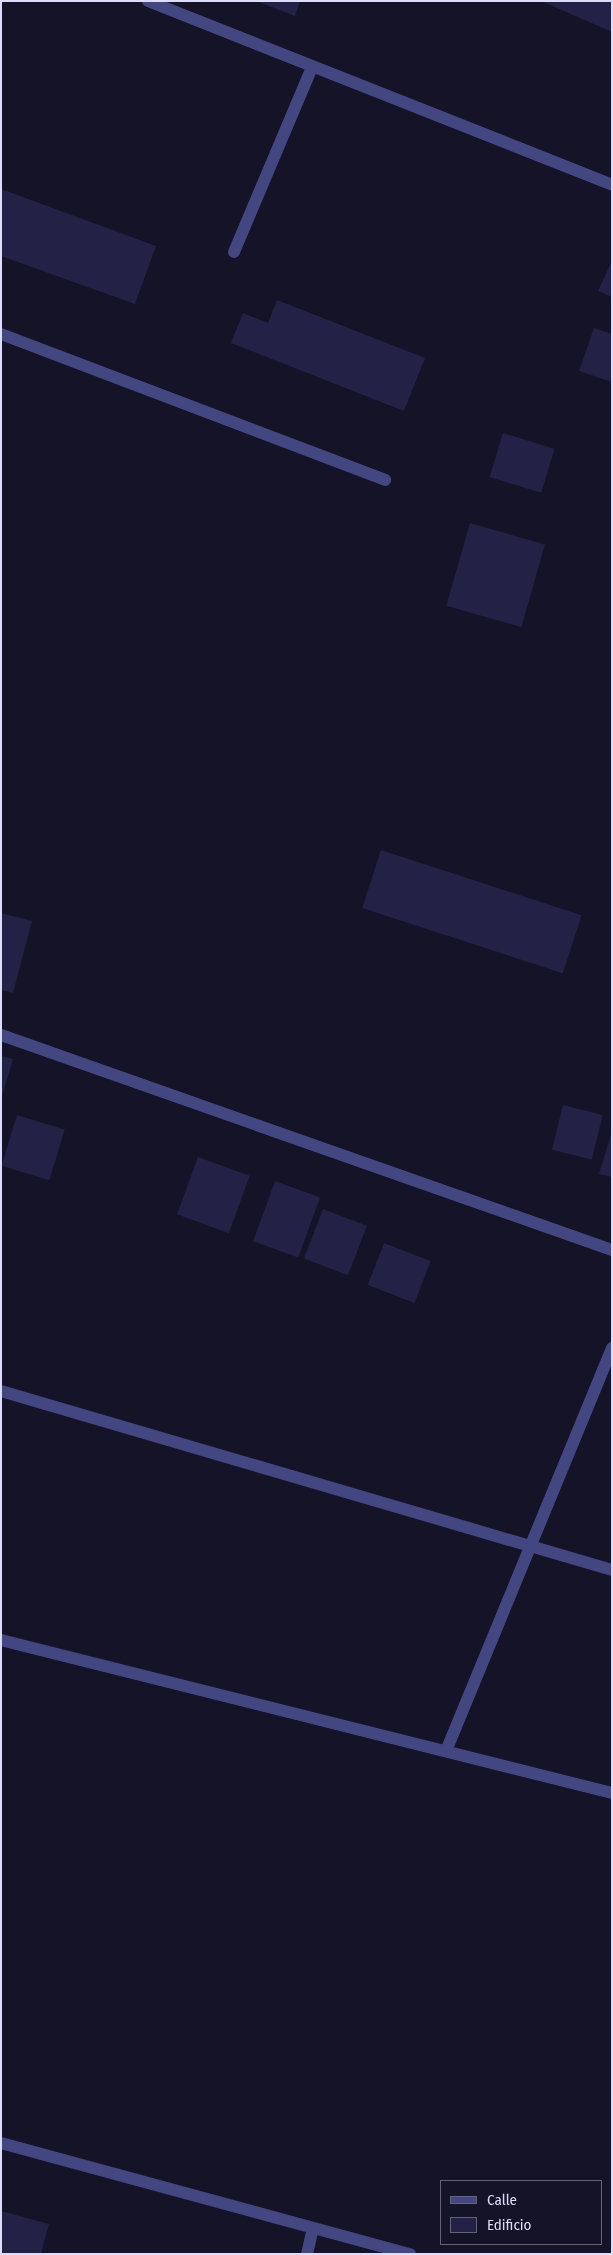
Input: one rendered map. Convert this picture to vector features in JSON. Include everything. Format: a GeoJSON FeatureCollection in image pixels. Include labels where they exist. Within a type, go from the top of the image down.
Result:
{"type":"FeatureCollection","features":[{"type":"Feature","properties":{"kind":"street"},"geometry":{"type":"LineString","coordinates":[[148,1],[612,185]]}},
{"type":"Feature","properties":{"kind":"street"},"geometry":{"type":"LineString","coordinates":[[234,252],[312,67]]}},
{"type":"Feature","properties":{"kind":"street"},"geometry":{"type":"LineString","coordinates":[[1,334],[385,480]]}},
{"type":"Feature","properties":{"kind":"street"},"geometry":{"type":"LineString","coordinates":[[1,1035],[612,1250]]}},
{"type":"Feature","properties":{"kind":"street"},"geometry":{"type":"LineString","coordinates":[[446,1751],[612,1348]]}},
{"type":"Feature","properties":{"kind":"street"},"geometry":{"type":"LineString","coordinates":[[1,1391],[612,1570]]}},
{"type":"Feature","properties":{"kind":"street"},"geometry":{"type":"LineString","coordinates":[[1,1640],[612,1793]]}},
{"type":"Feature","properties":{"kind":"street"},"geometry":{"type":"LineString","coordinates":[[1,2143],[410,2254]]}},
{"type":"Feature","properties":{"kind":"street"},"geometry":{"type":"LineString","coordinates":[[307,2254],[313,2229]]}},
{"type":"Feature","properties":{"kind":"building"},"geometry":{"type":"Polygon","coordinates":[[[256,1],[300,1],[295,16],[256,1]]]}},
{"type":"Feature","properties":{"kind":"building"},"geometry":{"type":"Polygon","coordinates":[[[541,1],[612,1],[612,32],[541,1]]]}},
{"type":"Feature","properties":{"kind":"building"},"geometry":{"type":"Polygon","coordinates":[[[1,189],[156,246],[135,304],[1,256],[1,189]]]}},
{"type":"Feature","properties":{"kind":"building"},"geometry":{"type":"Polygon","coordinates":[[[612,261],[612,297],[598,291],[612,261]]]}},
{"type":"Feature","properties":{"kind":"building"},"geometry":{"type":"Polygon","coordinates":[[[277,300],[425,358],[404,411],[231,343],[243,313],[268,323],[277,300]]]}},
{"type":"Feature","properties":{"kind":"building"},"geometry":{"type":"Polygon","coordinates":[[[594,328],[612,334],[612,382],[579,371],[594,328]]]}},
{"type":"Feature","properties":{"kind":"building"},"geometry":{"type":"Polygon","coordinates":[[[503,433],[555,449],[541,493],[490,477],[503,433]]]}},
{"type":"Feature","properties":{"kind":"building"},"geometry":{"type":"Polygon","coordinates":[[[470,523],[545,544],[521,627],[446,606],[470,523]]]}},
{"type":"Feature","properties":{"kind":"building"},"geometry":{"type":"Polygon","coordinates":[[[381,850],[582,915],[563,973],[362,908],[381,850]]]}},
{"type":"Feature","properties":{"kind":"building"},"geometry":{"type":"Polygon","coordinates":[[[1,913],[32,921],[13,993],[1,990],[1,913]]]}},
{"type":"Feature","properties":{"kind":"building"},"geometry":{"type":"Polygon","coordinates":[[[1,1056],[13,1059],[2,1096],[1,1096],[1,1056]]]}},
{"type":"Feature","properties":{"kind":"building"},"geometry":{"type":"Polygon","coordinates":[[[563,1105],[603,1115],[592,1160],[552,1150],[563,1105]]]}},
{"type":"Feature","properties":{"kind":"building"},"geometry":{"type":"Polygon","coordinates":[[[17,1115],[65,1130],[49,1180],[2,1166],[17,1115]]]}},
{"type":"Feature","properties":{"kind":"building"},"geometry":{"type":"Polygon","coordinates":[[[612,1134],[612,1177],[599,1174],[612,1134]]]}},
{"type":"Feature","properties":{"kind":"building"},"geometry":{"type":"Polygon","coordinates":[[[198,1157],[250,1176],[229,1233],[177,1214],[198,1157]]]}},
{"type":"Feature","properties":{"kind":"building"},"geometry":{"type":"Polygon","coordinates":[[[275,1181],[320,1197],[298,1258],[253,1241],[275,1181]]]}},
{"type":"Feature","properties":{"kind":"building"},"geometry":{"type":"Polygon","coordinates":[[[323,1209],[367,1226],[348,1275],[304,1258],[323,1209]]]}},
{"type":"Feature","properties":{"kind":"building"},"geometry":{"type":"Polygon","coordinates":[[[384,1243],[431,1261],[415,1303],[368,1285],[384,1243]]]}},
{"type":"Feature","properties":{"kind":"building"},"geometry":{"type":"Polygon","coordinates":[[[1,2211],[49,2224],[41,2254],[1,2254],[1,2211]]]}}]}
